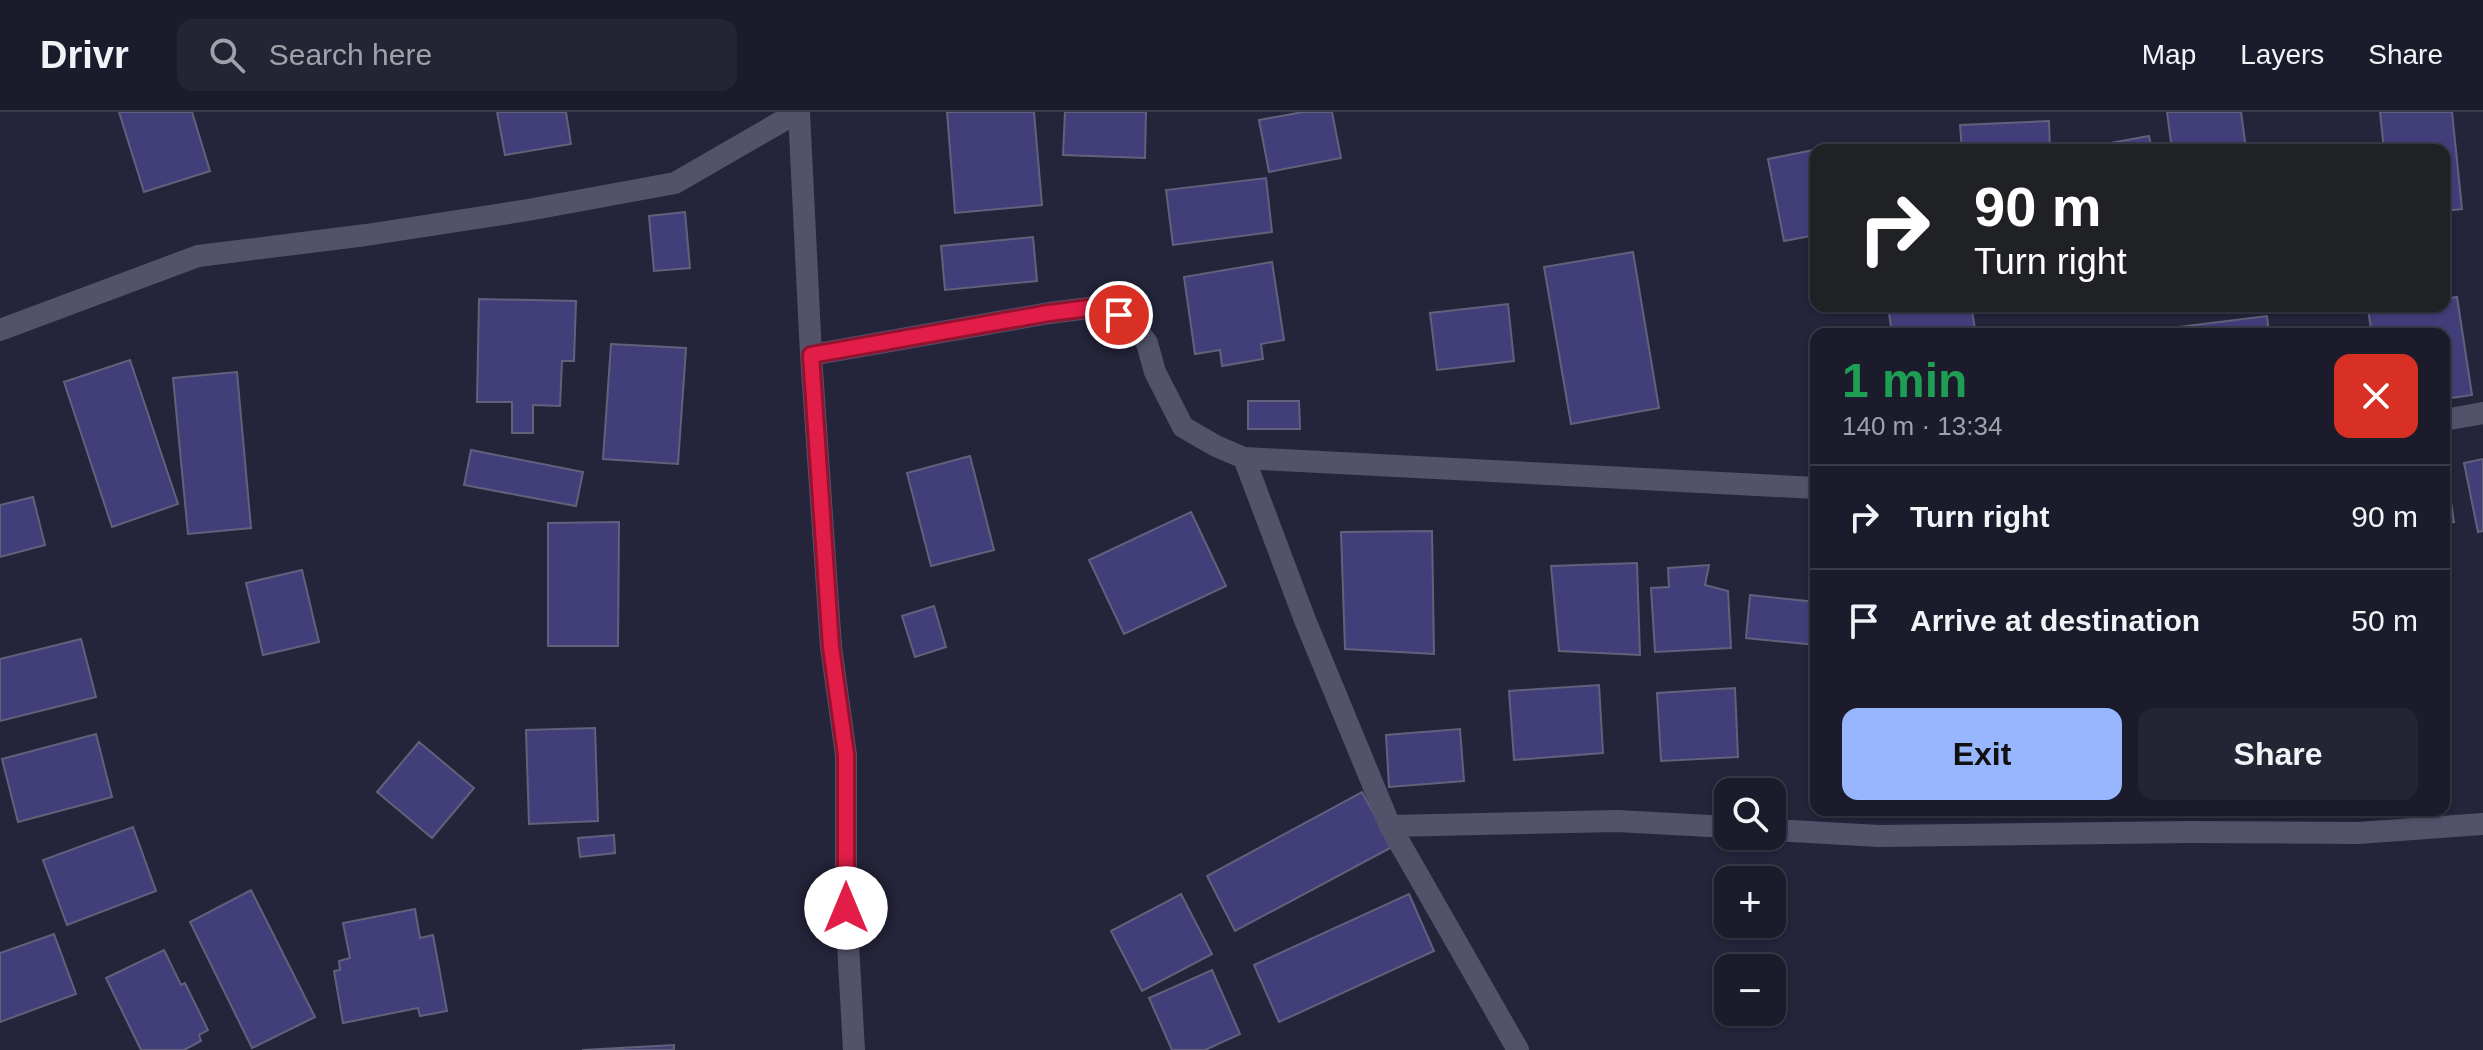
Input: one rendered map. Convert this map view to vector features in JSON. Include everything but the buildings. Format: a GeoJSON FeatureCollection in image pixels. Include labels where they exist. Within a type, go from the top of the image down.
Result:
{"type":"FeatureCollection","features":[{"type":"Feature","properties":{"kind":"street"},"geometry":{"type":"LineString","coordinates":[[0,330],[198,256],[484,217],[675,183],[798,112],[831,647],[846,755],[846,908],[854,1050]]}},
{"type":"Feature","properties":{"kind":"street"},"geometry":{"type":"LineString","coordinates":[[811,355],[1105,306],[1133,324],[1147,343],[1155,372],[1183,427],[1244,458],[1810,488]]}},
{"type":"Feature","properties":{"kind":"street"},"geometry":{"type":"LineString","coordinates":[[2450,419],[2483,413]]}},
{"type":"Feature","properties":{"kind":"street"},"geometry":{"type":"LineString","coordinates":[[1244,458],[1305,620],[1390,826],[1518,1050]]}},
{"type":"Feature","properties":{"kind":"street"},"geometry":{"type":"LineString","coordinates":[[1390,826],[1617,821],[1714,826]]}},
{"type":"Feature","properties":{"kind":"street"},"geometry":{"type":"LineString","coordinates":[[1786,831],[1879,836],[2358,833],[2483,824]]}},
{"type":"Feature","properties":{"kind":"route"},"geometry":{"type":"LineString","coordinates":[[846,908],[846,755],[831,647],[811,355],[1049,313],[1105,306],[1119,315]]}}]}
